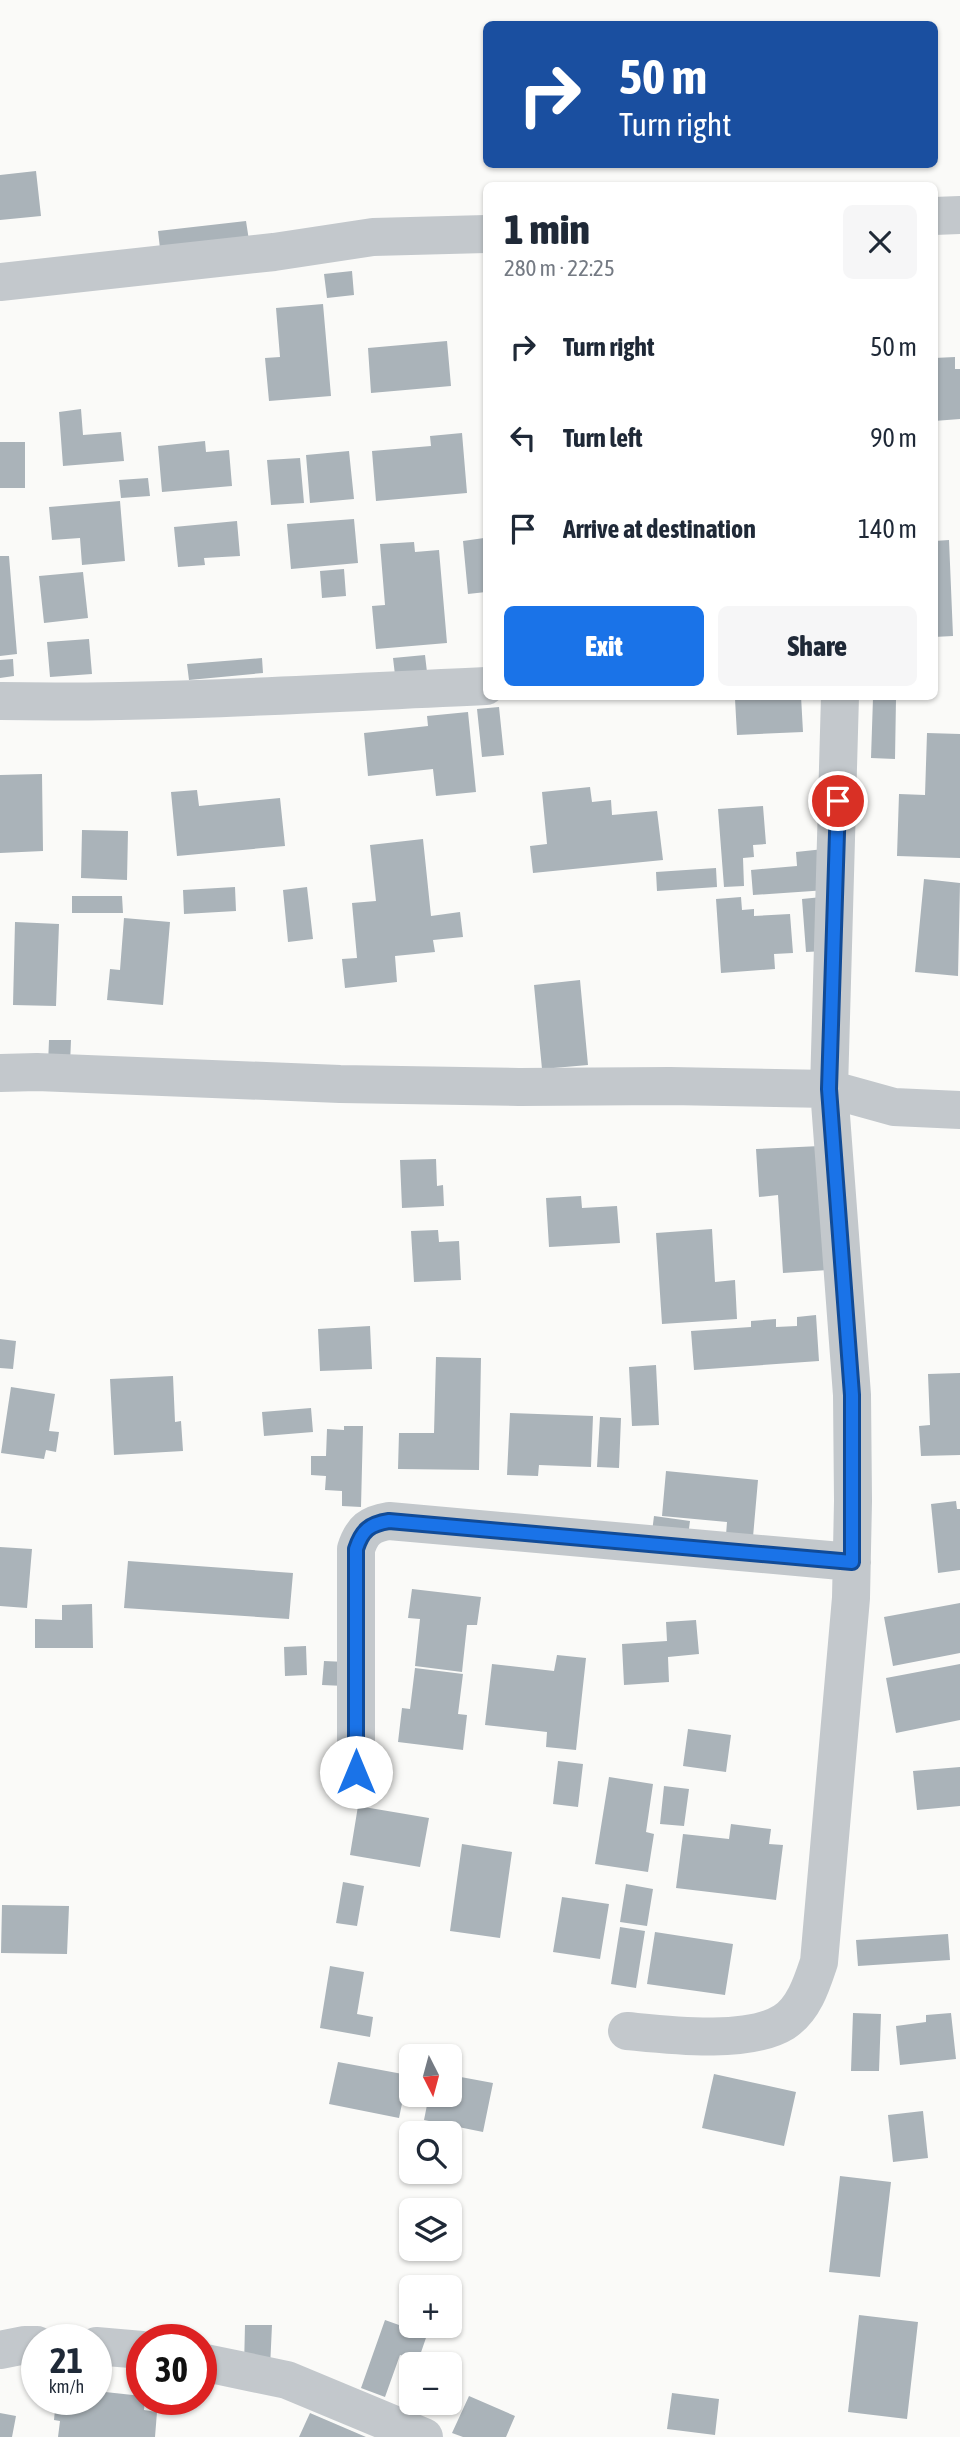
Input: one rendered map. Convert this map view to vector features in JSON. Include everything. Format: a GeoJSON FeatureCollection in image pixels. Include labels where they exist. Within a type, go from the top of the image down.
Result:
{"type":"FeatureCollection","features":[{"type":"Feature","properties":{"kind":"street"},"geometry":{"type":"LineString","coordinates":[[938,216],[960,215]]}},
{"type":"Feature","properties":{"kind":"street"},"geometry":{"type":"LineString","coordinates":[[0,282],[275,253],[373,237],[483,234]]}},
{"type":"Feature","properties":{"kind":"street"},"geometry":{"type":"LineString","coordinates":[[0,701],[222,698],[483,685]]}},
{"type":"Feature","properties":{"kind":"street"},"geometry":{"type":"LineString","coordinates":[[627,2031],[715,2037],[770,2028],[784,2022],[796,2011],[812,1984],[819,1962],[852,1562],[852,1395],[829,1089],[841,700]]}},
{"type":"Feature","properties":{"kind":"street"},"geometry":{"type":"LineString","coordinates":[[0,1073],[37,1072],[340,1084],[829,1089],[894,1107],[960,1110]]}},
{"type":"Feature","properties":{"kind":"street"},"geometry":{"type":"LineString","coordinates":[[356,1772],[356,1549],[360,1535],[377,1523],[389,1521],[852,1562]]}},
{"type":"Feature","properties":{"kind":"street"},"geometry":{"type":"LineString","coordinates":[[0,2350],[21,2346]]}},
{"type":"Feature","properties":{"kind":"street"},"geometry":{"type":"LineString","coordinates":[[217,2365],[287,2380],[424,2437]]}},
{"type":"Feature","properties":{"kind":"building"},"geometry":{"type":"Polygon","coordinates":[[[36,171],[41,216],[0,220],[0,175],[36,171]]]}},
{"type":"Feature","properties":{"kind":"building"},"geometry":{"type":"Polygon","coordinates":[[[246,221],[250,247],[161,257],[158,231],[246,221]]]}},
{"type":"Feature","properties":{"kind":"building"},"geometry":{"type":"Polygon","coordinates":[[[352,271],[354,295],[327,298],[324,274],[352,271]]]}},
{"type":"Feature","properties":{"kind":"building"},"geometry":{"type":"Polygon","coordinates":[[[323,304],[331,396],[269,401],[265,358],[280,357],[276,308],[323,304]]]}},
{"type":"Feature","properties":{"kind":"building"},"geometry":{"type":"Polygon","coordinates":[[[447,341],[451,386],[371,393],[368,348],[447,341]]]}},
{"type":"Feature","properties":{"kind":"building"},"geometry":{"type":"Polygon","coordinates":[[[955,357],[955,369],[960,369],[960,419],[938,421],[938,358],[955,357]]]}},
{"type":"Feature","properties":{"kind":"building"},"geometry":{"type":"Polygon","coordinates":[[[81,409],[83,435],[121,432],[124,461],[63,466],[59,412],[81,409]]]}},
{"type":"Feature","properties":{"kind":"building"},"geometry":{"type":"Polygon","coordinates":[[[462,433],[467,493],[376,501],[372,451],[431,446],[430,436],[462,433]]]}},
{"type":"Feature","properties":{"kind":"building"},"geometry":{"type":"Polygon","coordinates":[[[205,441],[206,452],[229,450],[232,486],[162,492],[158,446],[205,441]]]}},
{"type":"Feature","properties":{"kind":"building"},"geometry":{"type":"Polygon","coordinates":[[[0,442],[25,442],[25,488],[0,488],[0,442]]]}},
{"type":"Feature","properties":{"kind":"building"},"geometry":{"type":"Polygon","coordinates":[[[349,451],[354,499],[310,503],[306,455],[349,451]]]}},
{"type":"Feature","properties":{"kind":"building"},"geometry":{"type":"Polygon","coordinates":[[[300,458],[304,503],[271,505],[267,460],[300,458]]]}},
{"type":"Feature","properties":{"kind":"building"},"geometry":{"type":"Polygon","coordinates":[[[148,478],[150,496],[121,498],[119,480],[148,478]]]}},
{"type":"Feature","properties":{"kind":"building"},"geometry":{"type":"Polygon","coordinates":[[[120,501],[125,561],[82,565],[80,538],[52,540],[49,507],[120,501]]]}},
{"type":"Feature","properties":{"kind":"building"},"geometry":{"type":"Polygon","coordinates":[[[354,519],[358,563],[291,569],[287,524],[354,519]]]}},
{"type":"Feature","properties":{"kind":"building"},"geometry":{"type":"Polygon","coordinates":[[[237,521],[240,556],[204,558],[205,565],[178,567],[174,527],[237,521]]]}},
{"type":"Feature","properties":{"kind":"building"},"geometry":{"type":"Polygon","coordinates":[[[483,538],[483,592],[468,594],[463,541],[483,538]]]}},
{"type":"Feature","properties":{"kind":"building"},"geometry":{"type":"Polygon","coordinates":[[[949,540],[953,636],[938,637],[938,541],[949,540]]]}},
{"type":"Feature","properties":{"kind":"building"},"geometry":{"type":"Polygon","coordinates":[[[414,542],[415,552],[439,550],[447,643],[376,649],[372,606],[385,605],[380,544],[414,542]]]}},
{"type":"Feature","properties":{"kind":"building"},"geometry":{"type":"Polygon","coordinates":[[[0,556],[9,556],[17,654],[0,656],[0,556]]]}},
{"type":"Feature","properties":{"kind":"building"},"geometry":{"type":"Polygon","coordinates":[[[344,569],[346,596],[322,598],[320,571],[344,569]]]}},
{"type":"Feature","properties":{"kind":"building"},"geometry":{"type":"Polygon","coordinates":[[[83,572],[88,618],[44,623],[39,576],[83,572]]]}},
{"type":"Feature","properties":{"kind":"building"},"geometry":{"type":"Polygon","coordinates":[[[89,639],[92,674],[50,677],[47,642],[89,639]]]}},
{"type":"Feature","properties":{"kind":"building"},"geometry":{"type":"Polygon","coordinates":[[[425,655],[427,672],[395,675],[393,658],[425,655]]]}},
{"type":"Feature","properties":{"kind":"building"},"geometry":{"type":"Polygon","coordinates":[[[262,658],[263,673],[189,680],[187,664],[262,658]]]}},
{"type":"Feature","properties":{"kind":"building"},"geometry":{"type":"Polygon","coordinates":[[[13,659],[14,676],[0,678],[0,660],[13,659]]]}},
{"type":"Feature","properties":{"kind":"building"},"geometry":{"type":"Polygon","coordinates":[[[735,700],[801,700],[803,732],[737,735],[735,700]]]}},
{"type":"Feature","properties":{"kind":"building"},"geometry":{"type":"Polygon","coordinates":[[[873,700],[896,700],[895,759],[871,758],[873,700]]]}},
{"type":"Feature","properties":{"kind":"building"},"geometry":{"type":"Polygon","coordinates":[[[499,707],[504,755],[482,757],[477,709],[499,707]]]}},
{"type":"Feature","properties":{"kind":"building"},"geometry":{"type":"Polygon","coordinates":[[[468,712],[476,792],[436,796],[433,769],[368,776],[364,733],[428,726],[427,716],[468,712]]]}},
{"type":"Feature","properties":{"kind":"building"},"geometry":{"type":"Polygon","coordinates":[[[927,733],[960,734],[960,858],[897,856],[899,794],[925,795],[927,733]]]}},
{"type":"Feature","properties":{"kind":"building"},"geometry":{"type":"Polygon","coordinates":[[[42,774],[43,851],[0,853],[0,775],[42,774]]]}},
{"type":"Feature","properties":{"kind":"building"},"geometry":{"type":"Polygon","coordinates":[[[590,787],[592,802],[611,800],[612,815],[657,811],[663,860],[533,873],[530,846],[547,844],[542,792],[590,787]]]}},
{"type":"Feature","properties":{"kind":"building"},"geometry":{"type":"Polygon","coordinates":[[[197,790],[199,806],[280,798],[285,846],[177,856],[171,792],[197,790]]]}},
{"type":"Feature","properties":{"kind":"building"},"geometry":{"type":"Polygon","coordinates":[[[763,806],[766,844],[753,845],[754,857],[743,858],[744,886],[724,887],[718,809],[763,806]]]}},
{"type":"Feature","properties":{"kind":"building"},"geometry":{"type":"Polygon","coordinates":[[[82,830],[128,831],[127,880],[81,878],[82,830]]]}},
{"type":"Feature","properties":{"kind":"building"},"geometry":{"type":"Polygon","coordinates":[[[423,839],[431,916],[460,912],[463,937],[433,940],[435,952],[395,956],[397,982],[345,988],[342,959],[357,958],[352,903],[376,901],[370,845],[423,839]]]}},
{"type":"Feature","properties":{"kind":"building"},"geometry":{"type":"Polygon","coordinates":[[[824,849],[827,890],[753,895],[751,870],[797,866],[796,852],[824,849]]]}},
{"type":"Feature","properties":{"kind":"building"},"geometry":{"type":"Polygon","coordinates":[[[716,868],[717,887],[657,891],[656,872],[716,868]]]}},
{"type":"Feature","properties":{"kind":"building"},"geometry":{"type":"Polygon","coordinates":[[[924,879],[960,883],[958,976],[915,972],[924,879]]]}},
{"type":"Feature","properties":{"kind":"building"},"geometry":{"type":"Polygon","coordinates":[[[235,887],[236,911],[184,914],[183,890],[235,887]]]}},
{"type":"Feature","properties":{"kind":"building"},"geometry":{"type":"Polygon","coordinates":[[[307,887],[313,939],[288,942],[283,890],[307,887]]]}},
{"type":"Feature","properties":{"kind":"building"},"geometry":{"type":"Polygon","coordinates":[[[72,896],[122,896],[123,913],[72,913],[72,896]]]}},
{"type":"Feature","properties":{"kind":"building"},"geometry":{"type":"Polygon","coordinates":[[[741,897],[742,910],[754,909],[754,916],[790,914],[793,953],[774,954],[775,969],[721,973],[716,899],[741,897]]]}},
{"type":"Feature","properties":{"kind":"building"},"geometry":{"type":"Polygon","coordinates":[[[822,897],[826,951],[806,952],[802,899],[822,897]]]}},
{"type":"Feature","properties":{"kind":"building"},"geometry":{"type":"Polygon","coordinates":[[[124,918],[170,922],[163,1005],[107,1000],[110,969],[120,970],[124,918]]]}},
{"type":"Feature","properties":{"kind":"building"},"geometry":{"type":"Polygon","coordinates":[[[15,922],[59,924],[56,1006],[13,1005],[15,922]]]}},
{"type":"Feature","properties":{"kind":"building"},"geometry":{"type":"Polygon","coordinates":[[[580,980],[588,1065],[542,1069],[534,985],[580,980]]]}},
{"type":"Feature","properties":{"kind":"building"},"geometry":{"type":"Polygon","coordinates":[[[49,1040],[71,1040],[70,1065],[48,1064],[49,1040]]]}},
{"type":"Feature","properties":{"kind":"building"},"geometry":{"type":"Polygon","coordinates":[[[820,1146],[828,1270],[783,1273],[778,1195],[759,1197],[756,1149],[820,1146]]]}},
{"type":"Feature","properties":{"kind":"building"},"geometry":{"type":"Polygon","coordinates":[[[436,1159],[437,1186],[443,1185],[444,1206],[402,1208],[400,1160],[436,1159]]]}},
{"type":"Feature","properties":{"kind":"building"},"geometry":{"type":"Polygon","coordinates":[[[581,1196],[582,1208],[617,1206],[620,1243],[549,1247],[546,1198],[581,1196]]]}},
{"type":"Feature","properties":{"kind":"building"},"geometry":{"type":"Polygon","coordinates":[[[712,1229],[715,1282],[735,1280],[737,1319],[662,1324],[656,1233],[712,1229]]]}},
{"type":"Feature","properties":{"kind":"building"},"geometry":{"type":"Polygon","coordinates":[[[438,1230],[439,1242],[459,1241],[461,1280],[414,1282],[411,1231],[438,1230]]]}},
{"type":"Feature","properties":{"kind":"building"},"geometry":{"type":"Polygon","coordinates":[[[816,1315],[819,1361],[694,1370],[691,1331],[751,1327],[751,1321],[776,1319],[776,1327],[797,1326],[797,1317],[816,1315]]]}},
{"type":"Feature","properties":{"kind":"building"},"geometry":{"type":"Polygon","coordinates":[[[370,1326],[372,1369],[320,1371],[318,1329],[370,1326]]]}},
{"type":"Feature","properties":{"kind":"building"},"geometry":{"type":"Polygon","coordinates":[[[0,1339],[16,1341],[13,1369],[0,1368],[0,1339]]]}},
{"type":"Feature","properties":{"kind":"building"},"geometry":{"type":"Polygon","coordinates":[[[436,1357],[481,1358],[479,1470],[398,1469],[399,1433],[434,1433],[436,1357]]]}},
{"type":"Feature","properties":{"kind":"building"},"geometry":{"type":"Polygon","coordinates":[[[656,1365],[659,1425],[632,1426],[629,1367],[656,1365]]]}},
{"type":"Feature","properties":{"kind":"building"},"geometry":{"type":"Polygon","coordinates":[[[960,1373],[960,1455],[921,1456],[919,1426],[930,1425],[928,1374],[960,1373]]]}},
{"type":"Feature","properties":{"kind":"building"},"geometry":{"type":"Polygon","coordinates":[[[173,1376],[175,1422],[181,1421],[183,1451],[114,1455],[110,1379],[173,1376]]]}},
{"type":"Feature","properties":{"kind":"building"},"geometry":{"type":"Polygon","coordinates":[[[11,1387],[55,1394],[49,1431],[59,1432],[56,1452],[46,1450],[44,1459],[1,1453],[11,1387]]]}},
{"type":"Feature","properties":{"kind":"building"},"geometry":{"type":"Polygon","coordinates":[[[311,1408],[313,1432],[264,1436],[262,1412],[311,1408]]]}},
{"type":"Feature","properties":{"kind":"building"},"geometry":{"type":"Polygon","coordinates":[[[510,1413],[593,1416],[591,1467],[539,1465],[538,1476],[507,1475],[510,1413]]]}},
{"type":"Feature","properties":{"kind":"building"},"geometry":{"type":"Polygon","coordinates":[[[600,1417],[621,1418],[619,1468],[597,1467],[600,1417]]]}},
{"type":"Feature","properties":{"kind":"building"},"geometry":{"type":"Polygon","coordinates":[[[344,1426],[363,1426],[361,1507],[342,1506],[342,1491],[325,1490],[326,1476],[311,1475],[311,1456],[326,1456],[327,1429],[344,1430],[344,1426]]]}},
{"type":"Feature","properties":{"kind":"building"},"geometry":{"type":"Polygon","coordinates":[[[666,1471],[758,1480],[753,1537],[726,1535],[727,1522],[662,1516],[666,1471]]]}},
{"type":"Feature","properties":{"kind":"building"},"geometry":{"type":"Polygon","coordinates":[[[956,1501],[957,1509],[960,1509],[960,1570],[938,1573],[931,1504],[956,1501]]]}},
{"type":"Feature","properties":{"kind":"building"},"geometry":{"type":"Polygon","coordinates":[[[654,1516],[690,1521],[687,1544],[651,1540],[654,1516]]]}},
{"type":"Feature","properties":{"kind":"building"},"geometry":{"type":"Polygon","coordinates":[[[0,1547],[32,1549],[27,1608],[0,1606],[0,1547]]]}},
{"type":"Feature","properties":{"kind":"building"},"geometry":{"type":"Polygon","coordinates":[[[128,1561],[293,1573],[289,1619],[124,1608],[128,1561]]]}},
{"type":"Feature","properties":{"kind":"building"},"geometry":{"type":"Polygon","coordinates":[[[412,1589],[481,1597],[477,1625],[467,1625],[462,1672],[415,1666],[420,1619],[408,1618],[412,1589]]]}},
{"type":"Feature","properties":{"kind":"building"},"geometry":{"type":"Polygon","coordinates":[[[960,1603],[960,1653],[893,1666],[884,1617],[960,1603]]]}},
{"type":"Feature","properties":{"kind":"building"},"geometry":{"type":"Polygon","coordinates":[[[92,1604],[93,1648],[35,1648],[35,1619],[62,1620],[62,1605],[92,1604]]]}},
{"type":"Feature","properties":{"kind":"building"},"geometry":{"type":"Polygon","coordinates":[[[696,1620],[699,1654],[668,1657],[669,1682],[624,1685],[622,1644],[667,1641],[666,1622],[696,1620]]]}},
{"type":"Feature","properties":{"kind":"building"},"geometry":{"type":"Polygon","coordinates":[[[306,1646],[307,1675],[285,1676],[284,1647],[306,1646]]]}},
{"type":"Feature","properties":{"kind":"building"},"geometry":{"type":"Polygon","coordinates":[[[557,1655],[586,1658],[576,1750],[546,1747],[547,1732],[485,1725],[492,1664],[554,1671],[557,1655]]]}},
{"type":"Feature","properties":{"kind":"building"},"geometry":{"type":"Polygon","coordinates":[[[324,1661],[346,1662],[345,1686],[322,1685],[324,1661]]]}},
{"type":"Feature","properties":{"kind":"building"},"geometry":{"type":"Polygon","coordinates":[[[960,1664],[960,1720],[896,1733],[886,1678],[960,1664]]]}},
{"type":"Feature","properties":{"kind":"building"},"geometry":{"type":"Polygon","coordinates":[[[415,1668],[463,1674],[458,1714],[467,1715],[463,1750],[398,1742],[402,1708],[410,1709],[415,1668]]]}},
{"type":"Feature","properties":{"kind":"building"},"geometry":{"type":"Polygon","coordinates":[[[688,1729],[731,1735],[726,1772],[683,1766],[688,1729]]]}},
{"type":"Feature","properties":{"kind":"building"},"geometry":{"type":"Polygon","coordinates":[[[558,1761],[583,1764],[578,1807],[553,1804],[558,1761]]]}},
{"type":"Feature","properties":{"kind":"building"},"geometry":{"type":"Polygon","coordinates":[[[960,1767],[960,1806],[917,1810],[913,1771],[960,1767]]]}},
{"type":"Feature","properties":{"kind":"building"},"geometry":{"type":"Polygon","coordinates":[[[609,1777],[653,1784],[646,1832],[654,1834],[648,1872],[595,1864],[609,1777]]]}},
{"type":"Feature","properties":{"kind":"building"},"geometry":{"type":"Polygon","coordinates":[[[664,1786],[689,1789],[684,1826],[660,1824],[664,1786]]]}},
{"type":"Feature","properties":{"kind":"building"},"geometry":{"type":"Polygon","coordinates":[[[358,1806],[429,1818],[420,1867],[350,1855],[358,1806]]]}},
{"type":"Feature","properties":{"kind":"building"},"geometry":{"type":"Polygon","coordinates":[[[731,1824],[771,1829],[769,1844],[783,1845],[776,1900],[676,1888],[683,1834],[729,1839],[731,1824]]]}},
{"type":"Feature","properties":{"kind":"building"},"geometry":{"type":"Polygon","coordinates":[[[462,1844],[512,1852],[500,1938],[450,1931],[462,1844]]]}},
{"type":"Feature","properties":{"kind":"building"},"geometry":{"type":"Polygon","coordinates":[[[343,1882],[364,1886],[357,1926],[336,1923],[343,1882]]]}},
{"type":"Feature","properties":{"kind":"building"},"geometry":{"type":"Polygon","coordinates":[[[626,1884],[653,1889],[647,1926],[620,1922],[626,1884]]]}},
{"type":"Feature","properties":{"kind":"building"},"geometry":{"type":"Polygon","coordinates":[[[562,1897],[609,1904],[600,1959],[553,1952],[562,1897]]]}},
{"type":"Feature","properties":{"kind":"building"},"geometry":{"type":"Polygon","coordinates":[[[2,1905],[69,1906],[67,1954],[1,1953],[2,1905]]]}},
{"type":"Feature","properties":{"kind":"building"},"geometry":{"type":"Polygon","coordinates":[[[620,1927],[645,1931],[636,1988],[611,1984],[620,1927]]]}},
{"type":"Feature","properties":{"kind":"building"},"geometry":{"type":"Polygon","coordinates":[[[655,1932],[733,1944],[725,1995],[647,1984],[655,1932]]]}},
{"type":"Feature","properties":{"kind":"building"},"geometry":{"type":"Polygon","coordinates":[[[948,1934],[950,1960],[858,1966],[856,1940],[948,1934]]]}},
{"type":"Feature","properties":{"kind":"building"},"geometry":{"type":"Polygon","coordinates":[[[330,1966],[364,1972],[357,2014],[373,2017],[370,2037],[320,2028],[330,1966]]]}},
{"type":"Feature","properties":{"kind":"building"},"geometry":{"type":"Polygon","coordinates":[[[853,2013],[881,2014],[879,2071],[851,2071],[853,2013]]]}},
{"type":"Feature","properties":{"kind":"building"},"geometry":{"type":"Polygon","coordinates":[[[951,2013],[956,2059],[900,2065],[896,2026],[926,2022],[926,2015],[951,2013]]]}},
{"type":"Feature","properties":{"kind":"building"},"geometry":{"type":"Polygon","coordinates":[[[338,2062],[399,2073],[399,2107],[401,2107],[399,2118],[329,2104],[338,2062]]]}},
{"type":"Feature","properties":{"kind":"building"},"geometry":{"type":"Polygon","coordinates":[[[714,2074],[796,2092],[784,2146],[702,2128],[714,2074]]]}},
{"type":"Feature","properties":{"kind":"building"},"geometry":{"type":"Polygon","coordinates":[[[462,2077],[493,2083],[483,2132],[462,2128],[462,2121],[424,2120],[427,2107],[462,2107],[462,2077]]]}},
{"type":"Feature","properties":{"kind":"building"},"geometry":{"type":"Polygon","coordinates":[[[923,2111],[928,2158],[893,2162],[888,2115],[923,2111]]]}},
{"type":"Feature","properties":{"kind":"building"},"geometry":{"type":"Polygon","coordinates":[[[840,2176],[891,2182],[880,2277],[829,2272],[840,2176]]]}},
{"type":"Feature","properties":{"kind":"building"},"geometry":{"type":"Polygon","coordinates":[[[859,2315],[918,2322],[907,2419],[848,2412],[859,2315]]]}},
{"type":"Feature","properties":{"kind":"building"},"geometry":{"type":"Polygon","coordinates":[[[385,2320],[399,2325],[399,2338],[426,2338],[421,2352],[399,2352],[385,2397],[361,2388],[385,2320]]]}},
{"type":"Feature","properties":{"kind":"building"},"geometry":{"type":"Polygon","coordinates":[[[245,2325],[272,2325],[270,2368],[244,2367],[245,2325]]]}},
{"type":"Feature","properties":{"kind":"building"},"geometry":{"type":"Polygon","coordinates":[[[112,2393],[126,2394],[126,2415],[157,2415],[155,2437],[58,2437],[60,2421],[54,2420],[54,2415],[112,2415],[112,2393]]]}},
{"type":"Feature","properties":{"kind":"building"},"geometry":{"type":"Polygon","coordinates":[[[672,2393],[719,2399],[715,2435],[667,2429],[672,2393]]]}},
{"type":"Feature","properties":{"kind":"building"},"geometry":{"type":"Polygon","coordinates":[[[469,2396],[515,2416],[506,2437],[463,2437],[452,2433],[469,2396]]]}},
{"type":"Feature","properties":{"kind":"building"},"geometry":{"type":"Polygon","coordinates":[[[0,2413],[16,2416],[12,2437],[0,2437],[0,2413]]]}},
{"type":"Feature","properties":{"kind":"building"},"geometry":{"type":"Polygon","coordinates":[[[310,2413],[366,2437],[299,2437],[310,2413]]]}},
{"type":"Feature","properties":{"kind":"route"},"geometry":{"type":"LineString","coordinates":[[356,1772],[356,1549],[360,1535],[377,1523],[389,1521],[852,1562],[852,1395],[829,1089],[838,801]]}}]}
